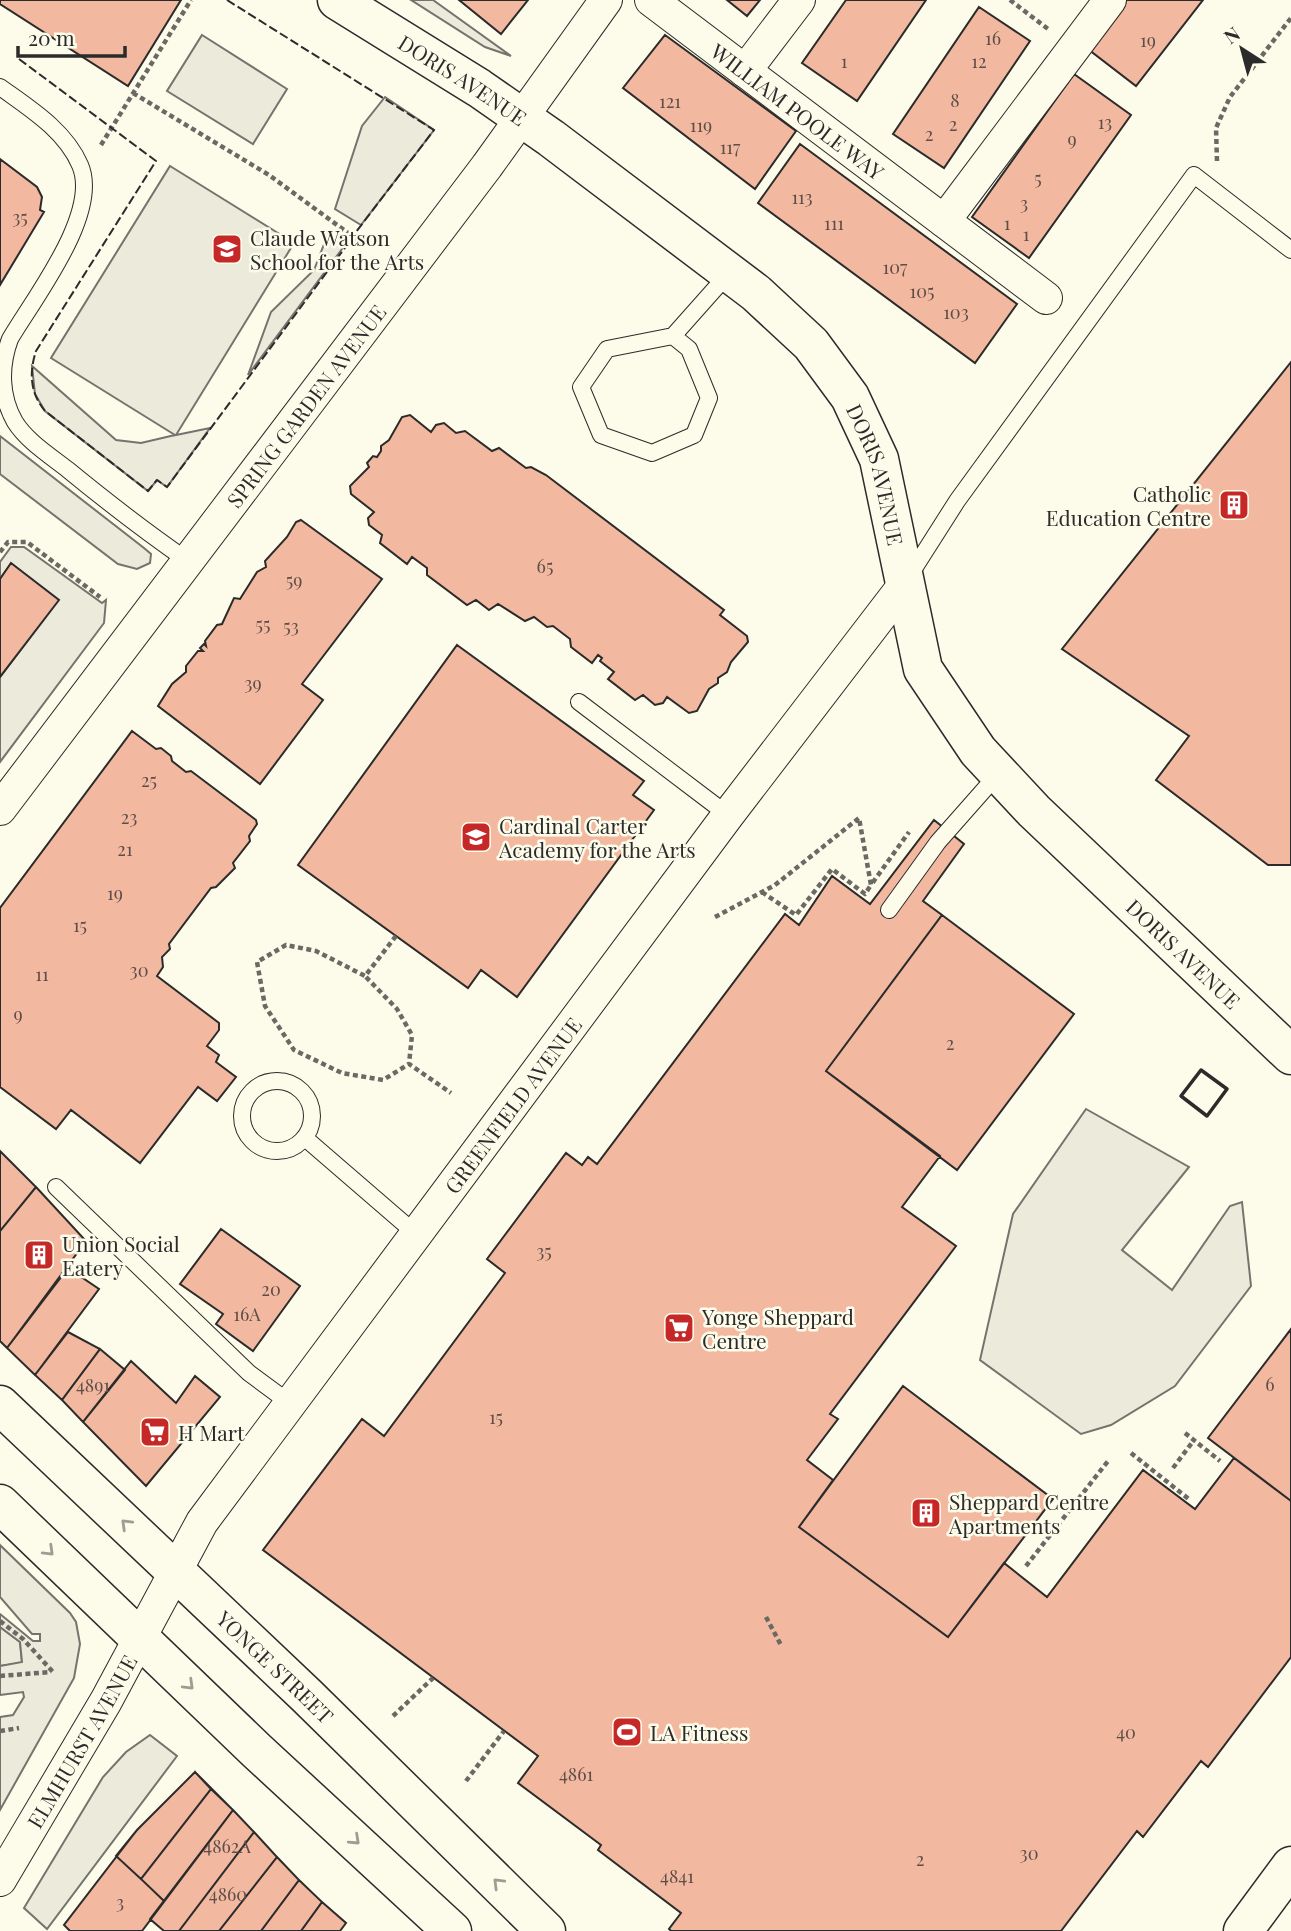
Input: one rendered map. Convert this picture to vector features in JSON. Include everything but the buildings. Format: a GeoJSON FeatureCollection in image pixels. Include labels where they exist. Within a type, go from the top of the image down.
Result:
{"type":"FeatureCollection","features":[{"type":"Feature","properties":{"kind":"street","name":"DORIS AVENUE"},"geometry":{"type":"LineString","coordinates":[[337,0],[520,117],[729,273],[796,328],[825,360],[850,397],[870,435],[884,475],[923,669],[966,733],[998,774],[1291,1055]]}},
{"type":"Feature","properties":{"kind":"street","name":"SPRING GARDEN AVENUE"},"geometry":{"type":"LineString","coordinates":[[0,809],[606,0]]}},
{"type":"Feature","properties":{"kind":"street","name":"WILLIAM POOLE WAY"},"geometry":{"type":"LineString","coordinates":[[651,0],[1046,298]]}},
{"type":"Feature","properties":{"kind":"street"},"geometry":{"type":"LineString","coordinates":[[745,71],[799,0]]}},
{"type":"Feature","properties":{"kind":"street"},"geometry":{"type":"LineString","coordinates":[[944,221],[1110,0]]}},
{"type":"Feature","properties":{"kind":"street","name":"GREENFIELD AVENUE"},"geometry":{"type":"LineString","coordinates":[[139,1638],[202,1522],[728,814],[905,584]]}},
{"type":"Feature","properties":{"kind":"street","name":"YONGE STREET"},"geometry":{"type":"LineString","coordinates":[[0,1405],[176,1570],[546,1931]]}},
{"type":"Feature","properties":{"kind":"street"},"geometry":{"type":"LineString","coordinates":[[0,1504],[139,1638],[453,1931]]}},
{"type":"Feature","properties":{"kind":"street","name":"ELMHURST AVENUE"},"geometry":{"type":"LineString","coordinates":[[0,1880],[139,1638]]}},
{"type":"Feature","properties":{"kind":"street"},"geometry":{"type":"LineString","coordinates":[[1243,1931],[1291,1866]]}},
{"type":"Feature","properties":{"kind":"lane"},"geometry":{"type":"LineString","coordinates":[[0,87],[58,133],[81,166],[84,184],[83,205],[68,242],[10,339],[4,354],[2,369],[6,405],[26,436],[131,521],[188,561]]}},
{"type":"Feature","properties":{"kind":"lane"},"geometry":{"type":"LineString","coordinates":[[905,584],[957,501],[1194,175],[1291,250]]}},
{"type":"Feature","properties":{"kind":"lane"},"geometry":{"type":"LineString","coordinates":[[673,336],[689,349],[709,398],[694,435],[652,453],[601,435],[581,387],[607,349],[673,336],[729,273]]}},
{"type":"Feature","properties":{"kind":"lane"},"geometry":{"type":"LineString","coordinates":[[579,702],[728,814]]}},
{"type":"Feature","properties":{"kind":"lane"},"geometry":{"type":"LineString","coordinates":[[889,910],[938,842],[998,774]]}},
{"type":"Feature","properties":{"kind":"lane"},"geometry":{"type":"LineString","coordinates":[[275,1079],[295,1084],[309,1099],[313,1119],[306,1138],[289,1150],[268,1151],[250,1142],[241,1123],[243,1103],[255,1086],[275,1079]]}},
{"type":"Feature","properties":{"kind":"lane"},"geometry":{"type":"LineString","coordinates":[[306,1138],[415,1233]]}},
{"type":"Feature","properties":{"kind":"lane"},"geometry":{"type":"LineString","coordinates":[[57,1187],[249,1373],[291,1404]]}},
{"type":"Feature","properties":{"kind":"path"},"geometry":{"type":"LineString","coordinates":[[101,145],[191,0]]}},
{"type":"Feature","properties":{"kind":"path"},"geometry":{"type":"LineString","coordinates":[[1010,0],[1073,49]]}},
{"type":"Feature","properties":{"kind":"path"},"geometry":{"type":"LineString","coordinates":[[1217,167],[1216,128],[1230,97],[1291,18]]}},
{"type":"Feature","properties":{"kind":"path"},"geometry":{"type":"LineString","coordinates":[[133,93],[269,175],[363,244]]}},
{"type":"Feature","properties":{"kind":"path"},"geometry":{"type":"LineString","coordinates":[[0,552],[8,542],[27,542],[100,597]]}},
{"type":"Feature","properties":{"kind":"path"},"geometry":{"type":"LineString","coordinates":[[716,918],[762,892],[859,818],[871,885]]}},
{"type":"Feature","properties":{"kind":"path"},"geometry":{"type":"LineString","coordinates":[[762,892],[796,915],[832,869],[864,894],[909,832]]}},
{"type":"Feature","properties":{"kind":"path"},"geometry":{"type":"LineString","coordinates":[[366,976],[396,936]]}},
{"type":"Feature","properties":{"kind":"path"},"geometry":{"type":"LineString","coordinates":[[286,945],[316,951],[366,976],[397,1009],[412,1035],[409,1064],[383,1080],[342,1073],[294,1050],[265,1006],[257,962],[286,945]]}},
{"type":"Feature","properties":{"kind":"path"},"geometry":{"type":"LineString","coordinates":[[409,1064],[452,1093]]}},
{"type":"Feature","properties":{"kind":"path"},"geometry":{"type":"LineString","coordinates":[[1185,1433],[1220,1461]]}},
{"type":"Feature","properties":{"kind":"path"},"geometry":{"type":"LineString","coordinates":[[1173,1468],[1194,1440]]}},
{"type":"Feature","properties":{"kind":"path"},"geometry":{"type":"LineString","coordinates":[[1130,1453],[1190,1500]]}},
{"type":"Feature","properties":{"kind":"path"},"geometry":{"type":"LineString","coordinates":[[1026,1566],[1108,1461]]}},
{"type":"Feature","properties":{"kind":"path"},"geometry":{"type":"LineString","coordinates":[[766,1617],[782,1647]]}},
{"type":"Feature","properties":{"kind":"path"},"geometry":{"type":"LineString","coordinates":[[0,1620],[23,1639],[52,1672],[0,1676]]}},
{"type":"Feature","properties":{"kind":"path"},"geometry":{"type":"LineString","coordinates":[[393,1716],[433,1678]]}},
{"type":"Feature","properties":{"kind":"path"},"geometry":{"type":"LineString","coordinates":[[0,1731],[19,1728]]}},
{"type":"Feature","properties":{"kind":"path"},"geometry":{"type":"LineString","coordinates":[[466,1781],[504,1731]]}},
{"type":"Feature","properties":{"kind":"shaded area"},"geometry":{"type":"Polygon","coordinates":[[[411,0],[433,0],[511,56],[485,47],[411,0]]]}},
{"type":"Feature","properties":{"kind":"shaded area"},"geometry":{"type":"Polygon","coordinates":[[[202,35],[287,89],[253,144],[167,91],[202,35]]]}},
{"type":"Feature","properties":{"kind":"shaded area"},"geometry":{"type":"Polygon","coordinates":[[[385,97],[434,130],[361,225],[335,209],[362,126],[385,97]]]}},
{"type":"Feature","properties":{"kind":"shaded area"},"geometry":{"type":"Polygon","coordinates":[[[170,166],[294,243],[176,435],[210,428],[167,487],[157,480],[148,491],[45,411],[35,394],[32,366],[116,440],[141,443],[175,435],[51,358],[170,166]]]}},
{"type":"Feature","properties":{"kind":"shaded area"},"geometry":{"type":"Polygon","coordinates":[[[328,234],[345,245],[248,375],[271,312],[314,270],[328,234]]]}},
{"type":"Feature","properties":{"kind":"shaded area"},"geometry":{"type":"Polygon","coordinates":[[[0,436],[144,548],[151,554],[150,563],[137,569],[118,564],[0,474],[0,436]]]}},
{"type":"Feature","properties":{"kind":"shaded area"},"geometry":{"type":"Polygon","coordinates":[[[11,547],[24,547],[102,603],[106,600],[104,623],[0,762],[0,677],[58,600],[11,564],[0,579],[0,562],[11,547]]]}},
{"type":"Feature","properties":{"kind":"shaded area"},"geometry":{"type":"Polygon","coordinates":[[[1086,1109],[1189,1167],[1122,1250],[1172,1290],[1230,1206],[1242,1202],[1251,1286],[1175,1386],[1111,1425],[1081,1434],[980,1360],[1013,1214],[1086,1109]]]}},
{"type":"Feature","properties":{"kind":"shaded area"},"geometry":{"type":"Polygon","coordinates":[[[0,1545],[70,1613],[76,1622],[80,1644],[74,1678],[0,1810],[0,1717],[13,1715],[24,1697],[23,1692],[0,1695],[0,1666],[22,1662],[20,1642],[0,1627],[0,1614],[33,1641],[40,1641],[40,1634],[32,1634],[0,1597],[0,1545]]]}},
{"type":"Feature","properties":{"kind":"shaded area"},"geometry":{"type":"Polygon","coordinates":[[[0,1627],[20,1642],[22,1663],[0,1666],[0,1627]]]}},
{"type":"Feature","properties":{"kind":"shaded area"},"geometry":{"type":"Polygon","coordinates":[[[150,1735],[177,1756],[47,1929],[24,1908],[103,1777],[126,1752],[150,1735]]]}},
{"type":"Feature","properties":{"kind":"fence"},"geometry":{"type":"LineString","coordinates":[[227,0],[434,130],[356,232]]}},
{"type":"Feature","properties":{"kind":"fence"},"geometry":{"type":"LineString","coordinates":[[19,59],[156,161],[36,351],[32,367],[36,397],[45,411],[148,491],[157,480],[167,487],[350,241]]}},
{"type":"Feature","properties":{"kind":"wall"},"geometry":{"type":"LineString","coordinates":[[1201,1070],[1227,1089],[1207,1116],[1181,1096],[1201,1070]]}},
{"type":"Feature","properties":{"kind":"place","name":"Claude Watson School for the Arts"},"geometry":{"type":"Point","coordinates":[227,249]}},
{"type":"Feature","properties":{"kind":"place","name":"Catholic Education Centre"},"geometry":{"type":"Point","coordinates":[1234,505]}},
{"type":"Feature","properties":{"kind":"place","name":"Cardinal Carter Academy for the Arts"},"geometry":{"type":"Point","coordinates":[476,837]}},
{"type":"Feature","properties":{"kind":"place","name":"Union Social Eatery"},"geometry":{"type":"Point","coordinates":[39,1255]}},
{"type":"Feature","properties":{"kind":"place","name":"Yonge Sheppard Centre"},"geometry":{"type":"Point","coordinates":[679,1328]}},
{"type":"Feature","properties":{"kind":"place","name":"H Mart"},"geometry":{"type":"Point","coordinates":[155,1432]}},
{"type":"Feature","properties":{"kind":"place","name":"Sheppard Centre Apartments"},"geometry":{"type":"Point","coordinates":[926,1513]}},
{"type":"Feature","properties":{"kind":"place","name":"LA Fitness"},"geometry":{"type":"Point","coordinates":[627,1732]}}]}
